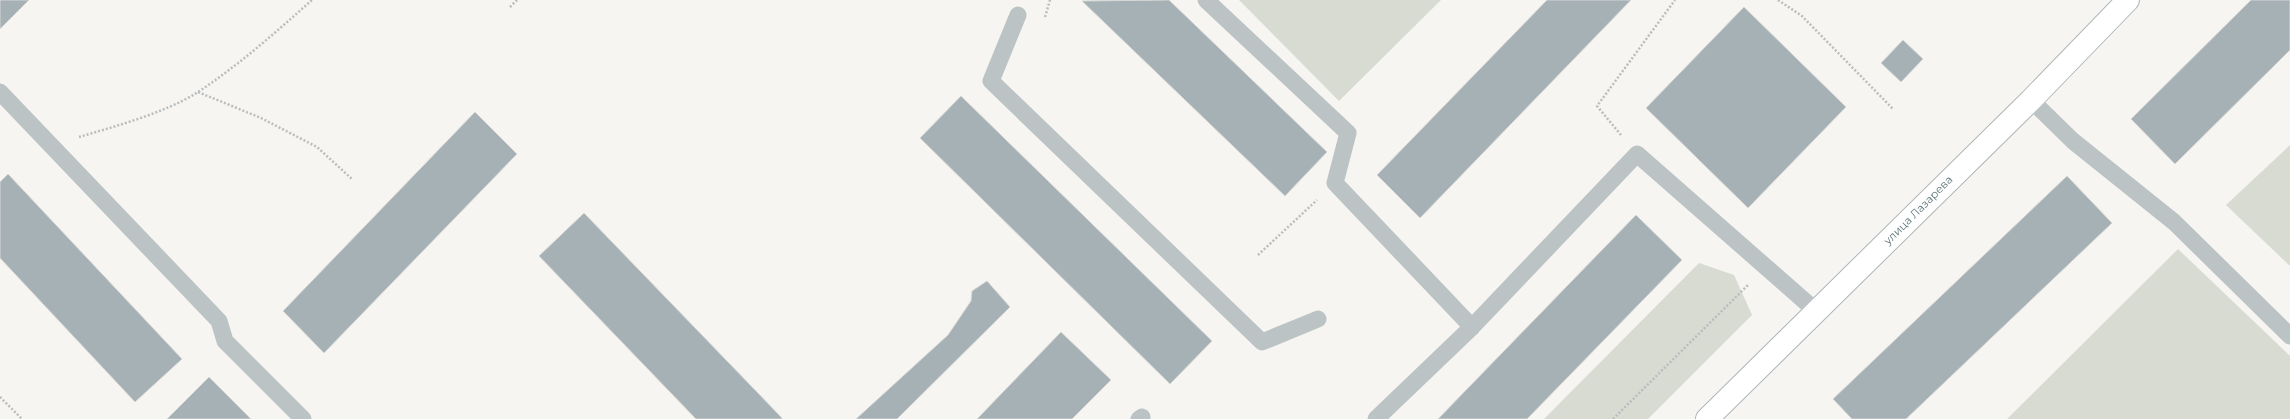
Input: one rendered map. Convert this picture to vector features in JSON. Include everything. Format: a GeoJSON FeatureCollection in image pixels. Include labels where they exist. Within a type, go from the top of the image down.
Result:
{"type":"FeatureCollection","features":[{"type":"Feature","properties":{"kind":"street","name":"улица Лазарева"},"geometry":{"type":"LineString","coordinates":[[1707,419],[2030,100],[2128,0]]}},
{"type":"Feature","properties":{"kind":"lane"},"geometry":{"type":"LineString","coordinates":[[1206,0],[1348,134],[1335,183],[1472,327]]}},
{"type":"Feature","properties":{"kind":"lane"},"geometry":{"type":"LineString","coordinates":[[1018,15],[991,81],[1262,342],[1318,319]]}},
{"type":"Feature","properties":{"kind":"lane"},"geometry":{"type":"LineString","coordinates":[[0,92],[219,320],[225,341],[303,419]]}},
{"type":"Feature","properties":{"kind":"lane"},"geometry":{"type":"LineString","coordinates":[[2030,100],[2073,141],[2174,222],[2290,336]]}},
{"type":"Feature","properties":{"kind":"lane"},"geometry":{"type":"LineString","coordinates":[[1376,419],[1472,327],[1637,154],[1816,311]]}},
{"type":"Feature","properties":{"kind":"path"},"geometry":{"type":"LineString","coordinates":[[52,145],[141,118],[197,92],[266,41],[312,0]]}},
{"type":"Feature","properties":{"kind":"path"},"geometry":{"type":"LineString","coordinates":[[510,8],[517,0]]}},
{"type":"Feature","properties":{"kind":"path"},"geometry":{"type":"LineString","coordinates":[[1637,154],[1597,106],[1674,0]]}},
{"type":"Feature","properties":{"kind":"path"},"geometry":{"type":"LineString","coordinates":[[1778,0],[1802,16],[1893,109]]}},
{"type":"Feature","properties":{"kind":"path"},"geometry":{"type":"LineString","coordinates":[[197,92],[261,118],[317,147],[353,180]]}},
{"type":"Feature","properties":{"kind":"path"},"geometry":{"type":"LineString","coordinates":[[1258,255],[1335,183]]}},
{"type":"Feature","properties":{"kind":"path"},"geometry":{"type":"LineString","coordinates":[[1613,419],[1765,267]]}},
{"type":"Feature","properties":{"kind":"path"},"geometry":{"type":"LineString","coordinates":[[0,398],[22,419]]}},
{"type":"Feature","properties":{"kind":"shaded area"},"geometry":{"type":"Polygon","coordinates":[[[1239,0],[1441,0],[1339,101],[1239,0]]]}},
{"type":"Feature","properties":{"kind":"shaded area"},"geometry":{"type":"Polygon","coordinates":[[[2290,145],[2290,266],[2226,205],[2290,145]]]}},
{"type":"Feature","properties":{"kind":"shaded area"},"geometry":{"type":"Polygon","coordinates":[[[2178,249],[2290,356],[2290,419],[2007,419],[2178,249]]]}},
{"type":"Feature","properties":{"kind":"shaded area"},"geometry":{"type":"Polygon","coordinates":[[[1699,263],[1734,275],[1752,315],[1648,419],[1544,419],[1699,263]]]}},
{"type":"Feature","properties":{"kind":"building"},"geometry":{"type":"Polygon","coordinates":[[[0,0],[29,0],[0,29],[0,0]]]}},
{"type":"Feature","properties":{"kind":"building"},"geometry":{"type":"Polygon","coordinates":[[[1169,0],[1327,152],[1285,196],[1082,1],[1169,0]]]}},
{"type":"Feature","properties":{"kind":"building"},"geometry":{"type":"Polygon","coordinates":[[[1547,0],[1631,0],[1420,218],[1377,175],[1547,0]]]}},
{"type":"Feature","properties":{"kind":"building"},"geometry":{"type":"Polygon","coordinates":[[[2251,0],[2290,0],[2290,50],[2175,164],[2131,119],[2251,0]]]}},
{"type":"Feature","properties":{"kind":"building"},"geometry":{"type":"Polygon","coordinates":[[[1744,7],[1846,107],[1748,208],[1646,108],[1744,7]]]}},
{"type":"Feature","properties":{"kind":"building"},"geometry":{"type":"Polygon","coordinates":[[[1903,40],[1923,59],[1901,82],[1881,63],[1903,40]]]}},
{"type":"Feature","properties":{"kind":"building"},"geometry":{"type":"Polygon","coordinates":[[[961,96],[1212,341],[1170,384],[920,138],[961,96]]]}},
{"type":"Feature","properties":{"kind":"building"},"geometry":{"type":"Polygon","coordinates":[[[475,112],[517,154],[324,353],[283,311],[475,112]]]}},
{"type":"Feature","properties":{"kind":"building"},"geometry":{"type":"Polygon","coordinates":[[[8,174],[182,359],[135,402],[0,258],[0,182],[8,174]]]}},
{"type":"Feature","properties":{"kind":"building"},"geometry":{"type":"Polygon","coordinates":[[[2067,176],[2112,223],[1906,419],[1852,419],[1833,399],[2067,176]]]}},
{"type":"Feature","properties":{"kind":"building"},"geometry":{"type":"Polygon","coordinates":[[[584,213],[782,418],[781,419],[696,419],[539,256],[584,213]]]}},
{"type":"Feature","properties":{"kind":"building"},"geometry":{"type":"Polygon","coordinates":[[[1636,215],[1682,260],[1527,419],[1438,419],[1636,215]]]}},
{"type":"Feature","properties":{"kind":"building"},"geometry":{"type":"Polygon","coordinates":[[[987,281],[1010,307],[897,419],[856,419],[948,335],[971,301],[972,291],[987,281]]]}},
{"type":"Feature","properties":{"kind":"building"},"geometry":{"type":"Polygon","coordinates":[[[1061,332],[1111,380],[1072,419],[977,419],[1061,332]]]}},
{"type":"Feature","properties":{"kind":"building"},"geometry":{"type":"Polygon","coordinates":[[[209,377],[251,419],[167,419],[209,377]]]}}]}
